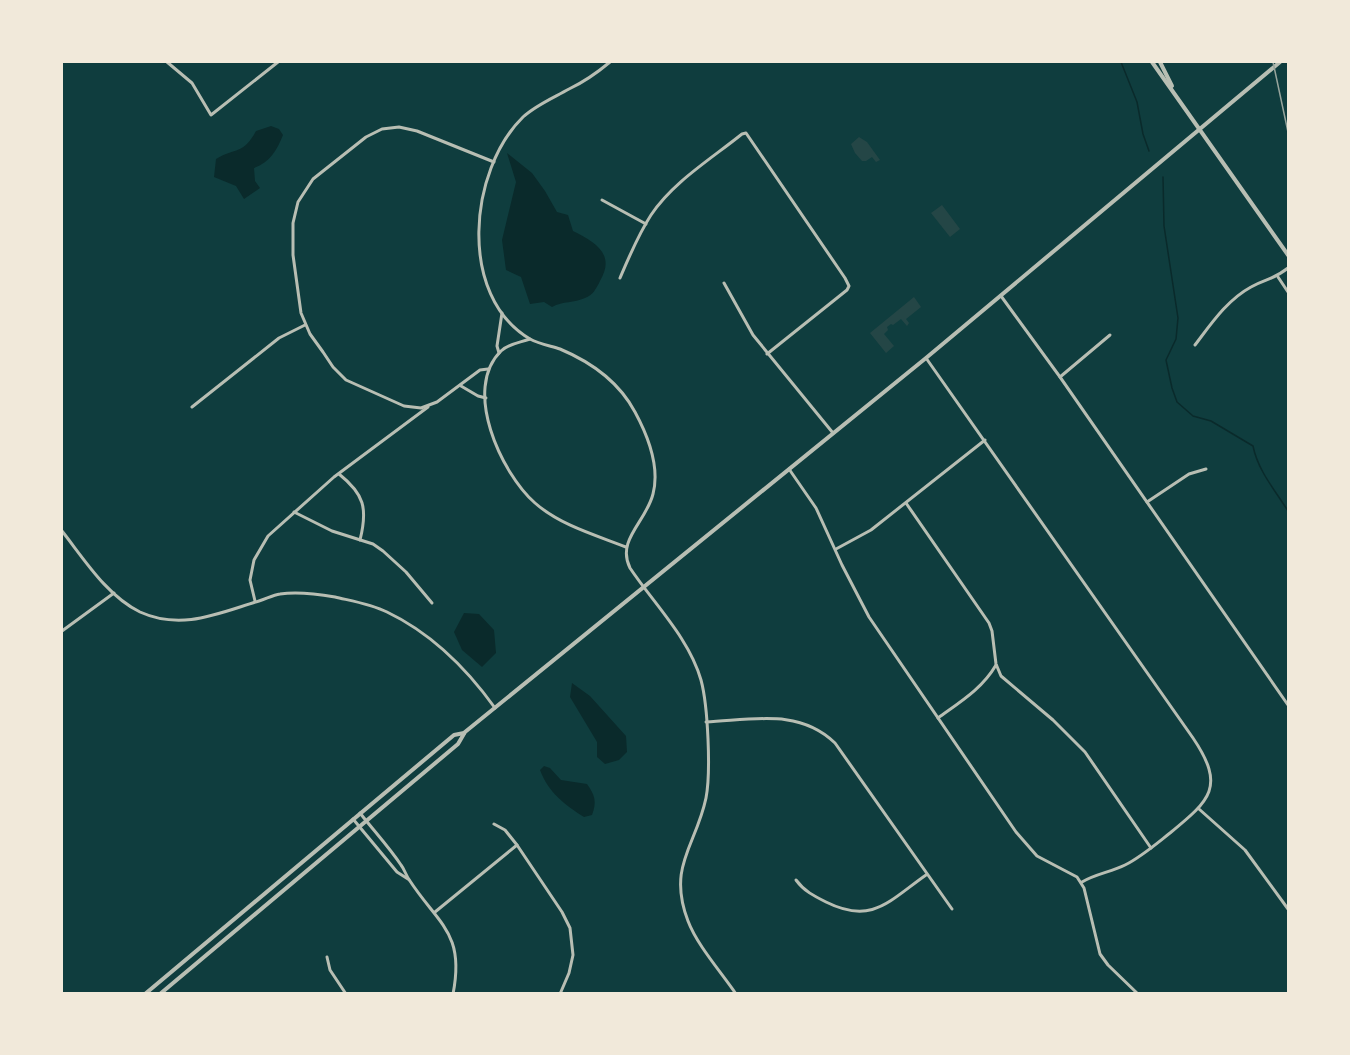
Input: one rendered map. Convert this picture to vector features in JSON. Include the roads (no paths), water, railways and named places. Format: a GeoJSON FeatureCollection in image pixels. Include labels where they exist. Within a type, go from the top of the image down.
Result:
{"type":"FeatureCollection","features":[{"type":"Feature","properties":{"kind":"street"},"geometry":{"type":"LineString","coordinates":[[167,62],[192,83],[212,115],[278,62]]}},
{"type":"Feature","properties":{"kind":"street"},"geometry":{"type":"LineString","coordinates":[[610,62],[591,76],[543,102],[524,116],[507,137],[494,162],[481,206],[478,237],[485,278],[502,313],[530,339],[573,355],[600,371],[623,393],[639,420],[651,449],[654,485],[647,508],[626,546],[626,560],[679,636],[696,668],[704,694],[707,791],[702,811],[684,857],[682,899],[692,929],[736,993]]}},
{"type":"Feature","properties":{"kind":"street"},"geometry":{"type":"LineString","coordinates":[[1152,62],[1288,255]]}},
{"type":"Feature","properties":{"kind":"street"},"geometry":{"type":"LineString","coordinates":[[1160,62],[1176,95]]}},
{"type":"Feature","properties":{"kind":"street"},"geometry":{"type":"LineString","coordinates":[[160,993],[458,744],[465,732],[926,358],[1280,62]]}},
{"type":"Feature","properties":{"kind":"street"},"geometry":{"type":"LineString","coordinates":[[430,406],[417,408],[404,405],[350,382],[333,367],[305,325],[300,309],[293,255],[293,223],[302,194],[323,170],[366,137],[382,129],[390,127],[417,131],[494,162]]}},
{"type":"Feature","properties":{"kind":"street"},"geometry":{"type":"LineString","coordinates":[[620,278],[646,224],[668,194],[744,133],[849,286],[847,290],[767,354]]}},
{"type":"Feature","properties":{"kind":"street"},"geometry":{"type":"LineString","coordinates":[[602,200],[646,224]]}},
{"type":"Feature","properties":{"kind":"street"},"geometry":{"type":"LineString","coordinates":[[1195,345],[1228,305],[1251,286],[1278,277],[1288,268]]}},
{"type":"Feature","properties":{"kind":"street"},"geometry":{"type":"LineString","coordinates":[[1278,277],[1288,292]]}},
{"type":"Feature","properties":{"kind":"street"},"geometry":{"type":"LineString","coordinates":[[724,283],[748,327],[767,354],[833,433]]}},
{"type":"Feature","properties":{"kind":"street"},"geometry":{"type":"LineString","coordinates":[[1000,296],[1060,376],[1288,705]]}},
{"type":"Feature","properties":{"kind":"street"},"geometry":{"type":"LineString","coordinates":[[499,353],[497,346],[502,313]]}},
{"type":"Feature","properties":{"kind":"street"},"geometry":{"type":"LineString","coordinates":[[192,406],[279,338],[305,325]]}},
{"type":"Feature","properties":{"kind":"street"},"geometry":{"type":"LineString","coordinates":[[1060,376],[1110,335]]}},
{"type":"Feature","properties":{"kind":"street"},"geometry":{"type":"LineString","coordinates":[[530,339],[509,345],[499,353],[488,369],[486,398],[490,426],[500,456],[522,490],[557,518],[626,546]]}},
{"type":"Feature","properties":{"kind":"street"},"geometry":{"type":"LineString","coordinates":[[926,358],[1208,762],[1211,780],[1208,794],[1199,809],[1151,848],[1127,864],[1082,882]]}},
{"type":"Feature","properties":{"kind":"street"},"geometry":{"type":"LineString","coordinates":[[255,602],[250,580],[254,560],[268,536],[339,474],[480,370],[488,369]]}},
{"type":"Feature","properties":{"kind":"street"},"geometry":{"type":"LineString","coordinates":[[460,385],[486,398]]}},
{"type":"Feature","properties":{"kind":"street"},"geometry":{"type":"LineString","coordinates":[[836,549],[872,530],[985,440]]}},
{"type":"Feature","properties":{"kind":"street"},"geometry":{"type":"LineString","coordinates":[[789,469],[816,508],[869,617],[1016,832],[1034,853],[1074,875],[1082,882],[1100,954],[1137,993]]}},
{"type":"Feature","properties":{"kind":"street"},"geometry":{"type":"LineString","coordinates":[[1147,502],[1189,474],[1206,469]]}},
{"type":"Feature","properties":{"kind":"street"},"geometry":{"type":"LineString","coordinates":[[339,474],[354,485],[360,495],[363,506],[360,540]]}},
{"type":"Feature","properties":{"kind":"street"},"geometry":{"type":"LineString","coordinates":[[906,503],[989,623],[993,631],[996,664],[1001,676],[1053,720],[1085,752],[1151,848]]}},
{"type":"Feature","properties":{"kind":"street"},"geometry":{"type":"LineString","coordinates":[[294,512],[332,531],[373,544],[393,559],[432,603]]}},
{"type":"Feature","properties":{"kind":"street"},"geometry":{"type":"LineString","coordinates":[[62,531],[114,593],[141,612],[174,621],[209,618],[280,594],[318,594],[354,601],[386,611],[447,652],[495,708]]}},
{"type":"Feature","properties":{"kind":"street"},"geometry":{"type":"LineString","coordinates":[[62,631],[114,593]]}},
{"type":"Feature","properties":{"kind":"street"},"geometry":{"type":"LineString","coordinates":[[938,717],[977,689],[990,676],[996,664]]}},
{"type":"Feature","properties":{"kind":"street"},"geometry":{"type":"LineString","coordinates":[[706,722],[782,718],[800,721],[821,731],[836,743],[952,909]]}},
{"type":"Feature","properties":{"kind":"street"},"geometry":{"type":"LineString","coordinates":[[145,993],[454,735],[465,732]]}},
{"type":"Feature","properties":{"kind":"street"},"geometry":{"type":"LineString","coordinates":[[1199,809],[1245,850],[1288,907]]}},
{"type":"Feature","properties":{"kind":"street"},"geometry":{"type":"LineString","coordinates":[[360,813],[403,867],[409,880],[446,927],[454,948],[456,966],[453,993]]}},
{"type":"Feature","properties":{"kind":"street"},"geometry":{"type":"LineString","coordinates":[[353,819],[397,872],[409,880]]}},
{"type":"Feature","properties":{"kind":"street"},"geometry":{"type":"LineString","coordinates":[[494,824],[506,830],[517,845],[562,912],[570,928],[573,955],[569,973],[560,993]]}},
{"type":"Feature","properties":{"kind":"street"},"geometry":{"type":"LineString","coordinates":[[435,912],[517,845]]}},
{"type":"Feature","properties":{"kind":"street"},"geometry":{"type":"LineString","coordinates":[[796,880],[809,893],[841,910],[863,912],[880,907],[927,875]]}},
{"type":"Feature","properties":{"kind":"street"},"geometry":{"type":"LineString","coordinates":[[327,957],[330,970],[345,993]]}},
{"type":"Feature","properties":{"kind":"waterway"},"geometry":{"type":"LineString","coordinates":[[1121,62],[1137,102],[1149,151]]}},
{"type":"Feature","properties":{"kind":"waterway"},"geometry":{"type":"LineString","coordinates":[[1163,177],[1164,226],[1178,318],[1176,339],[1166,360],[1177,402],[1193,416],[1211,421],[1253,446],[1263,472],[1288,511]]}},
{"type":"Feature","properties":{"kind":"railway"},"geometry":{"type":"LineString","coordinates":[[1273,62],[1288,132]]}}]}
